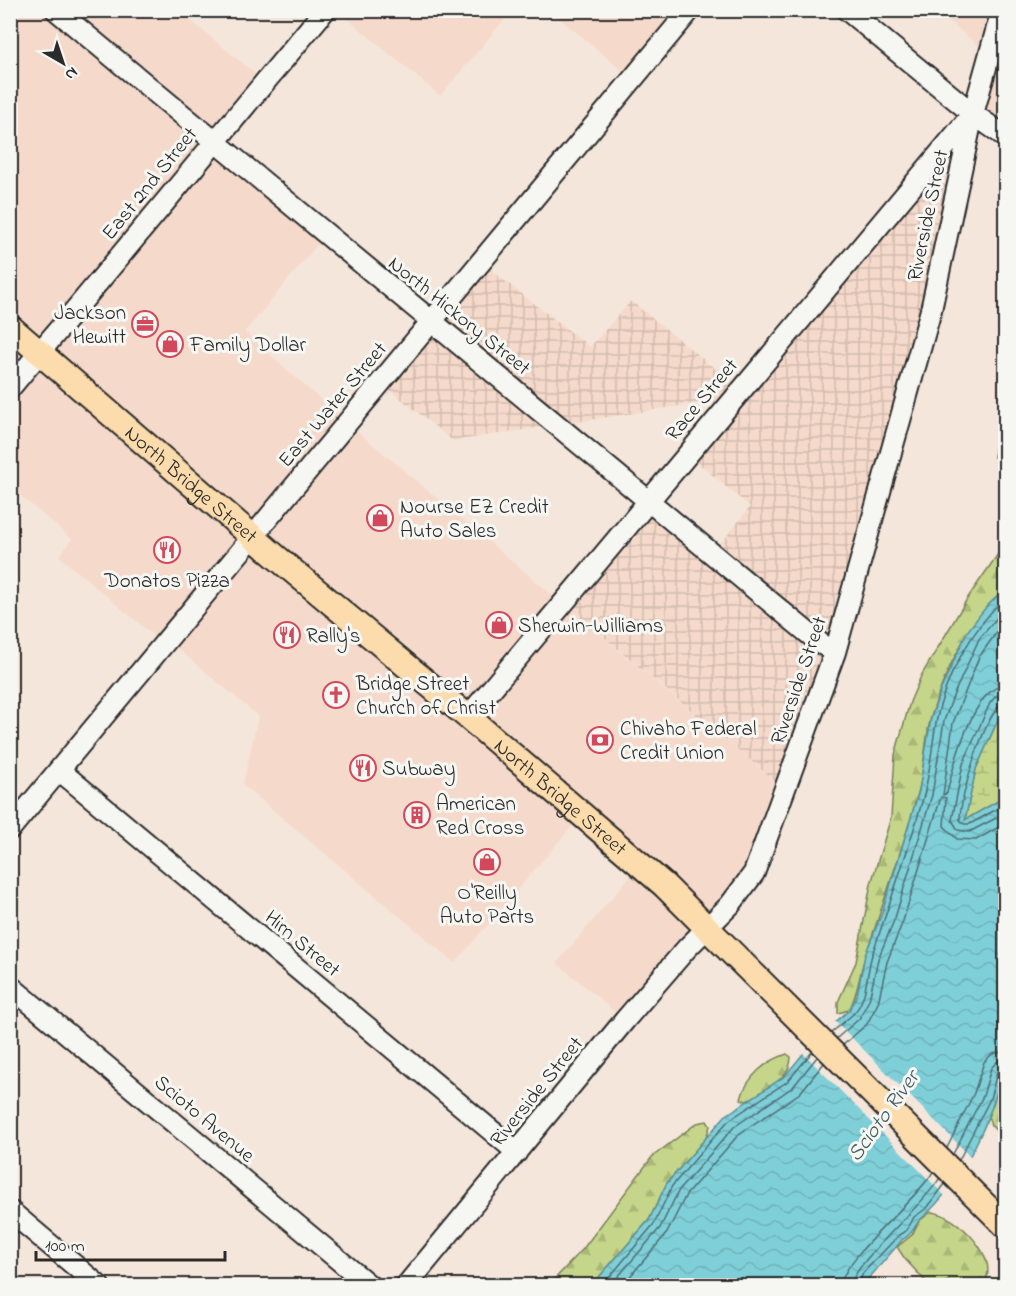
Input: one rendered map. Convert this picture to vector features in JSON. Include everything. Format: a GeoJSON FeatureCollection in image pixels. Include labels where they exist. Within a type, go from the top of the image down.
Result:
{"type":"FeatureCollection","features":[{"type":"Feature","properties":{"kind":"main road","name":"North Bridge Street"},"geometry":{"type":"LineString","coordinates":[[10,327],[253,537],[664,885],[1005,1226]]}},
{"type":"Feature","properties":{"kind":"street","name":"North Hickory Street"},"geometry":{"type":"LineString","coordinates":[[56,10],[215,140],[430,322],[648,499],[820,643],[835,652]]}},
{"type":"Feature","properties":{"kind":"street","name":"East 2nd Street"},"geometry":{"type":"LineString","coordinates":[[10,388],[325,10]]}},
{"type":"Feature","properties":{"kind":"street","name":"East Water Street"},"geometry":{"type":"LineString","coordinates":[[10,829],[690,10]]}},
{"type":"Feature","properties":{"kind":"street"},"geometry":{"type":"LineString","coordinates":[[847,10],[973,114],[1005,137]]}},
{"type":"Feature","properties":{"kind":"street","name":"Riverside Street"},"geometry":{"type":"LineString","coordinates":[[406,1286],[625,1020],[754,873],[835,652],[931,310],[973,114],[1002,10]]}},
{"type":"Feature","properties":{"kind":"street","name":"Race Street"},"geometry":{"type":"LineString","coordinates":[[468,717],[648,499],[973,114]]}},
{"type":"Feature","properties":{"kind":"street","name":"Hirn Street"},"geometry":{"type":"LineString","coordinates":[[59,771],[517,1152]]}},
{"type":"Feature","properties":{"kind":"street","name":"Scioto Avenue"},"geometry":{"type":"LineString","coordinates":[[10,986],[370,1286]]}},
{"type":"Feature","properties":{"kind":"street"},"geometry":{"type":"LineString","coordinates":[[10,1211],[99,1286]]}},
{"type":"Feature","properties":{"kind":"shaded area"},"geometry":{"type":"Polygon","coordinates":[[[11,11],[179,11],[262,79],[209,142],[323,238],[245,332],[333,411],[789,793],[758,878],[629,1024],[557,963],[631,875],[573,825],[455,963],[243,785],[258,716],[179,650],[156,638],[59,556],[72,539],[11,488],[11,11]]]}},
{"type":"Feature","properties":{"kind":"shaded area"},"geometry":{"type":"Polygon","coordinates":[[[338,11],[512,11],[440,96],[338,11]]]}},
{"type":"Feature","properties":{"kind":"shaded area"},"geometry":{"type":"Polygon","coordinates":[[[551,11],[695,11],[636,82],[551,11]]]}},
{"type":"Feature","properties":{"kind":"shaded area"},"geometry":{"type":"Polygon","coordinates":[[[937,11],[1005,11],[1005,126],[978,111],[992,57],[937,11]]]}},
{"type":"Feature","properties":{"kind":"shaded area"},"geometry":{"type":"Polygon","coordinates":[[[975,123],[789,793],[567,606],[657,496],[718,547],[750,507],[690,456],[726,412],[712,401],[453,441],[385,386],[486,266],[590,347],[631,301],[744,392],[975,123]]]}},
{"type":"Feature","properties":{"kind":"green space"},"geometry":{"type":"Polygon","coordinates":[[[1005,389],[1005,457],[994,457],[1005,389]]]}},
{"type":"Feature","properties":{"kind":"green space"},"geometry":{"type":"Polygon","coordinates":[[[1005,544],[1005,589],[969,632],[943,682],[931,717],[918,793],[855,996],[849,1010],[838,1013],[838,1002],[856,962],[871,884],[891,817],[895,755],[910,702],[921,676],[967,599],[1005,544]]]}},
{"type":"Feature","properties":{"kind":"green space"},"geometry":{"type":"Polygon","coordinates":[[[1005,704],[1005,797],[965,820],[976,769],[1005,704]]]}},
{"type":"Feature","properties":{"kind":"green space"},"geometry":{"type":"Polygon","coordinates":[[[787,1054],[791,1057],[790,1064],[783,1077],[752,1098],[746,1101],[741,1099],[748,1083],[758,1070],[787,1054]]]}},
{"type":"Feature","properties":{"kind":"green space"},"geometry":{"type":"Polygon","coordinates":[[[1005,1079],[1005,1140],[991,1125],[988,1116],[1000,1085],[1005,1079]]]}},
{"type":"Feature","properties":{"kind":"green space"},"geometry":{"type":"Polygon","coordinates":[[[707,1121],[710,1126],[706,1138],[667,1183],[649,1220],[600,1276],[595,1285],[548,1286],[583,1249],[652,1157],[697,1123],[707,1121]]]}},
{"type":"Feature","properties":{"kind":"green space"},"geometry":{"type":"Polygon","coordinates":[[[931,1212],[952,1220],[974,1240],[987,1264],[987,1275],[982,1285],[929,1285],[905,1259],[897,1247],[912,1235],[919,1221],[931,1212]]]}},
{"type":"Feature","properties":{"kind":"water","name":"Scioto River"},"geometry":{"type":"Polygon","coordinates":[[[1005,589],[1005,704],[976,769],[965,820],[1005,797],[1005,1063],[984,1127],[963,1168],[936,1204],[863,1285],[595,1286],[600,1276],[649,1220],[667,1183],[725,1116],[785,1076],[812,1043],[849,1010],[857,995],[865,955],[882,913],[919,791],[931,718],[941,689],[967,632],[986,607],[1005,589]]]}},
{"type":"Feature","properties":{"kind":"pier"},"geometry":{"type":"Polygon","coordinates":[[[833,1019],[971,1157],[947,1198],[801,1051],[833,1019]]]}},
{"type":"Feature","properties":{"kind":"place","name":"Jackson Hewitt"},"geometry":{"type":"Point","coordinates":[145,324]}},
{"type":"Feature","properties":{"kind":"place","name":"Family Dollar"},"geometry":{"type":"Point","coordinates":[170,344]}},
{"type":"Feature","properties":{"kind":"place","name":"Nourse EZ Credit Auto Sales"},"geometry":{"type":"Point","coordinates":[380,518]}},
{"type":"Feature","properties":{"kind":"place","name":"Donatos Pizza"},"geometry":{"type":"Point","coordinates":[167,550]}},
{"type":"Feature","properties":{"kind":"place","name":"Sherwin-Williams"},"geometry":{"type":"Point","coordinates":[499,625]}},
{"type":"Feature","properties":{"kind":"place","name":"Rally's"},"geometry":{"type":"Point","coordinates":[287,635]}},
{"type":"Feature","properties":{"kind":"place","name":"Bridge Street Church of Christ"},"geometry":{"type":"Point","coordinates":[336,695]}},
{"type":"Feature","properties":{"kind":"place","name":"Chivaho Federal Credit Union"},"geometry":{"type":"Point","coordinates":[600,740]}},
{"type":"Feature","properties":{"kind":"place","name":"Subway"},"geometry":{"type":"Point","coordinates":[363,768]}},
{"type":"Feature","properties":{"kind":"place","name":"American Red Cross"},"geometry":{"type":"Point","coordinates":[417,815]}},
{"type":"Feature","properties":{"kind":"place","name":"O'Reilly Auto Parts"},"geometry":{"type":"Point","coordinates":[487,862]}}]}
